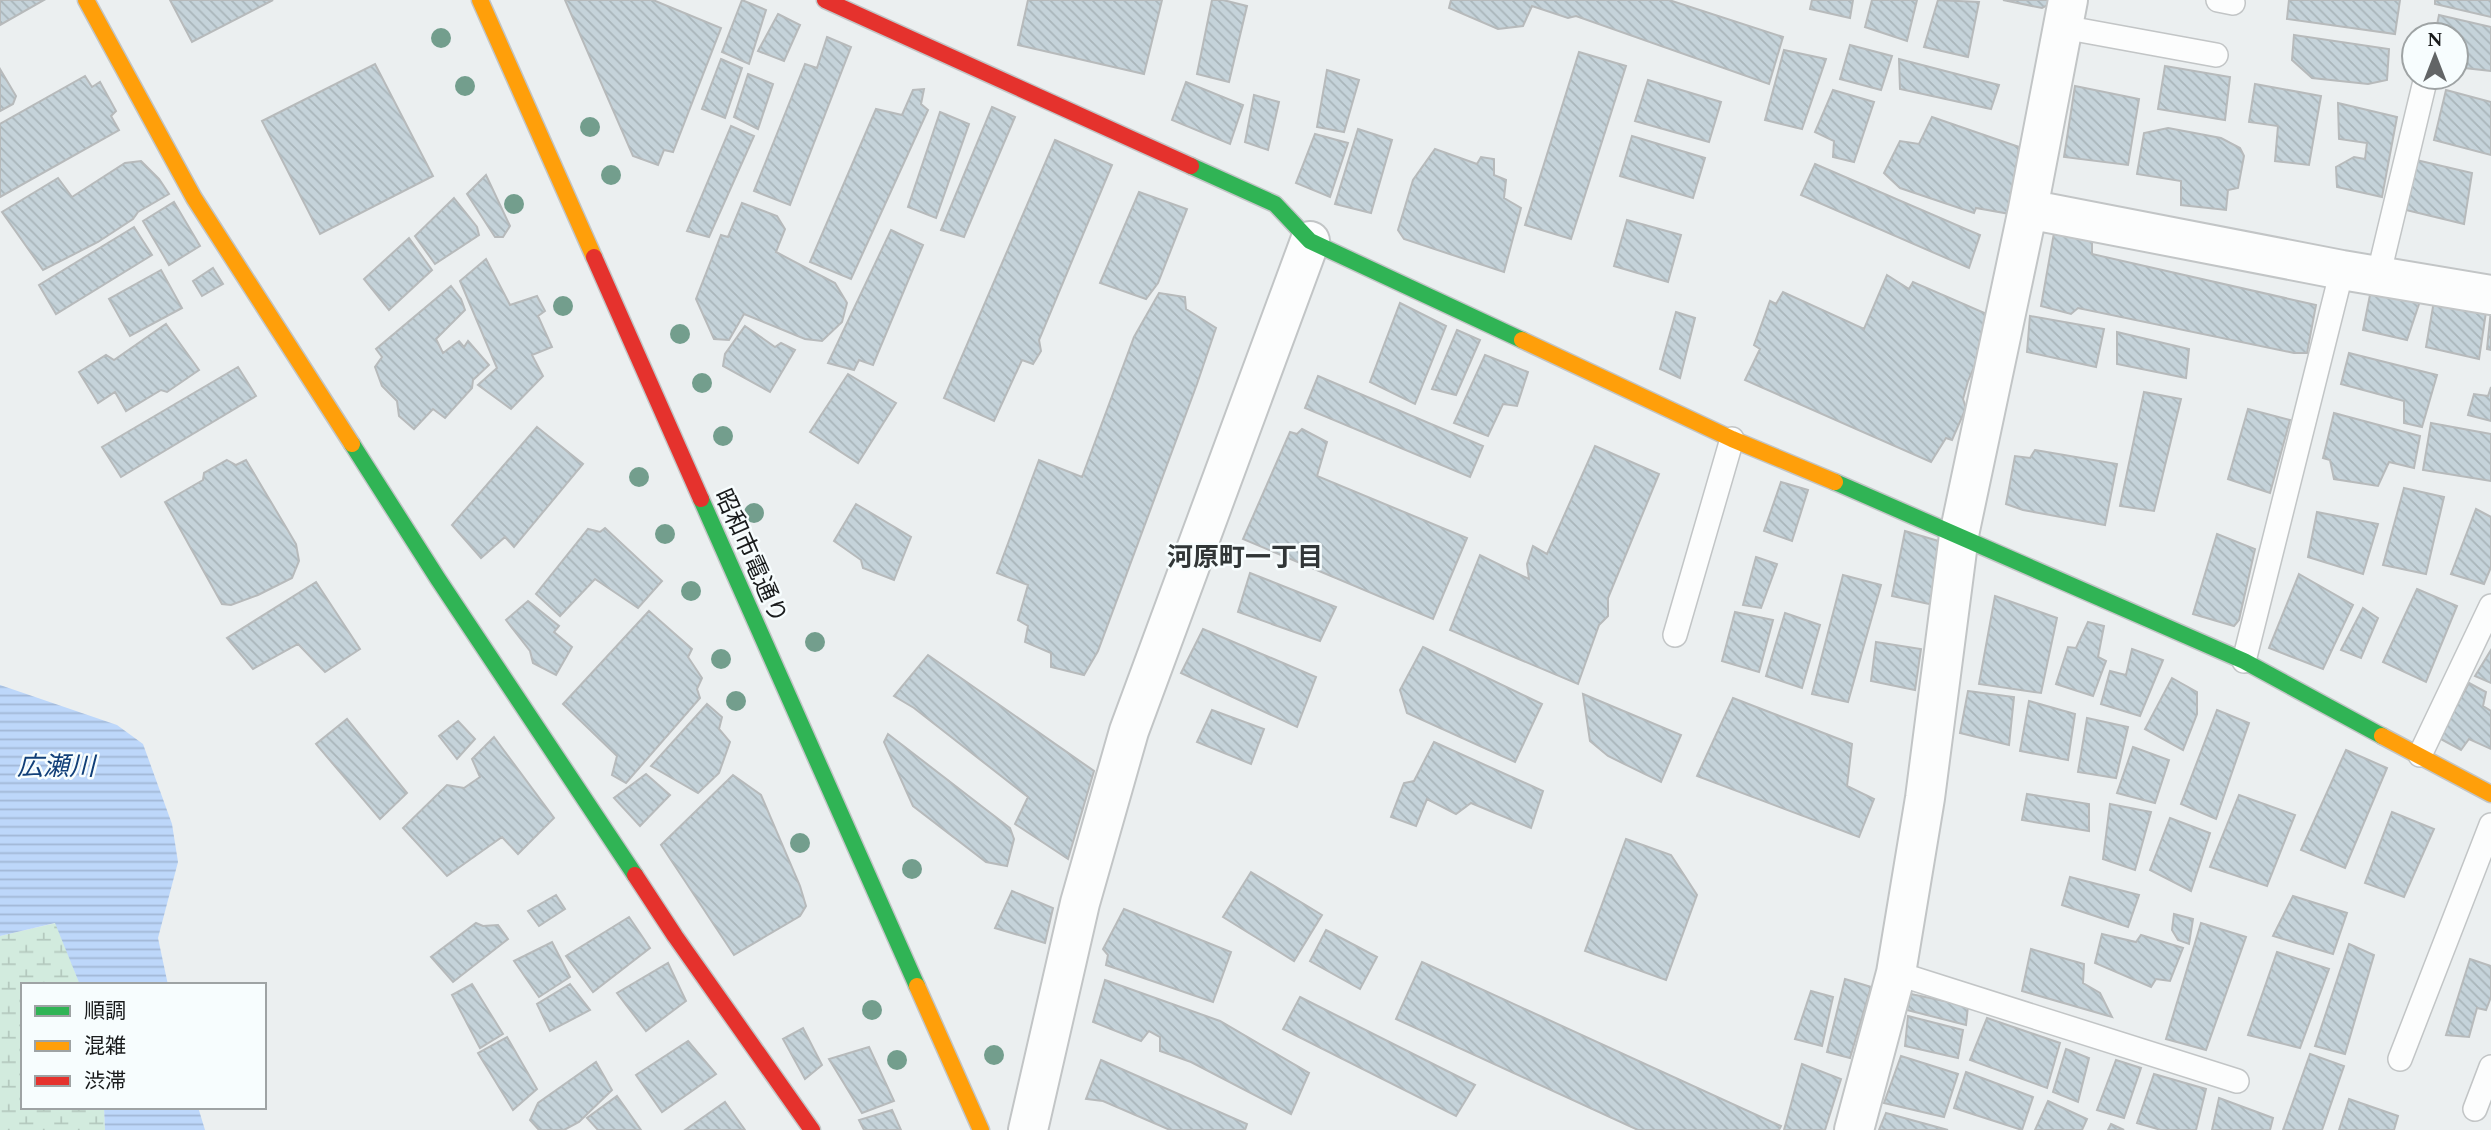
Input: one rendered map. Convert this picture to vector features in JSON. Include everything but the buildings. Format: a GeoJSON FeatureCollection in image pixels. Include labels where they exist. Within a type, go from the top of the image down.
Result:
{"type":"FeatureCollection","features":[{"type":"Feature","properties":{"kind":"street"},"geometry":{"type":"LineString","coordinates":[[86,0],[194,198],[438,579],[675,936],[811,1130]]}},
{"type":"Feature","properties":{"kind":"street","name":"昭和市電通り"},"geometry":{"type":"LineString","coordinates":[[480,0],[981,1130]]}},
{"type":"Feature","properties":{"kind":"street"},"geometry":{"type":"LineString","coordinates":[[825,0],[1275,204],[1310,242],[1732,439],[1959,535],[2244,661],[2491,794]]}},
{"type":"Feature","properties":{"kind":"street"},"geometry":{"type":"LineString","coordinates":[[1854,1130],[1896,973],[1925,798],[1959,535],[2028,209],[2065,14]]}},
{"type":"Feature","properties":{"kind":"street"},"geometry":{"type":"LineString","coordinates":[[2028,209],[2360,273],[2491,295]]}},
{"type":"Feature","properties":{"kind":"street"},"geometry":{"type":"LineString","coordinates":[[1028,1130],[1080,903],[1129,731],[1310,242]]}},
{"type":"Feature","properties":{"kind":"lane"},"geometry":{"type":"LineString","coordinates":[[2065,14],[2216,55]]}},
{"type":"Feature","properties":{"kind":"lane"},"geometry":{"type":"LineString","coordinates":[[2244,661],[2360,273],[2421,91]]}},
{"type":"Feature","properties":{"kind":"lane"},"geometry":{"type":"LineString","coordinates":[[1675,635],[1732,439]]}},
{"type":"Feature","properties":{"kind":"lane"},"geometry":{"type":"LineString","coordinates":[[2420,755],[2491,606]]}},
{"type":"Feature","properties":{"kind":"lane"},"geometry":{"type":"LineString","coordinates":[[2400,1059],[2491,825]]}},
{"type":"Feature","properties":{"kind":"lane"},"geometry":{"type":"LineString","coordinates":[[1896,973],[2237,1081]]}},
{"type":"Feature","properties":{"kind":"lane"},"geometry":{"type":"LineString","coordinates":[[2475,1109],[2491,1067]]}},
{"type":"Feature","properties":{"kind":"green space"},"geometry":{"type":"Polygon","coordinates":[[[56,923],[79,983],[21,983],[21,1109],[104,1109],[105,1130],[0,1130],[0,936],[56,923]]]}},
{"type":"Feature","properties":{"kind":"water","name":"広瀬川"},"geometry":{"type":"Polygon","coordinates":[[[0,685],[117,725],[143,744],[172,824],[178,862],[158,938],[168,983],[79,983],[55,923],[0,936],[0,685]]]}},
{"type":"Feature","properties":{"kind":"water"},"geometry":{"type":"Polygon","coordinates":[[[104,1109],[199,1109],[205,1130],[105,1130],[104,1109]]]}},
{"type":"Feature","properties":{"kind":"traffic: fast"},"geometry":{"type":"LineString","coordinates":[[1191,166],[1275,204],[1310,241],[1522,340]]}},
{"type":"Feature","properties":{"kind":"traffic: fast"},"geometry":{"type":"LineString","coordinates":[[352,444],[438,579],[635,875]]}},
{"type":"Feature","properties":{"kind":"traffic: fast"},"geometry":{"type":"LineString","coordinates":[[1835,482],[2244,661],[2382,736]]}},
{"type":"Feature","properties":{"kind":"traffic: fast"},"geometry":{"type":"LineString","coordinates":[[701,499],[917,986]]}},
{"type":"Feature","properties":{"kind":"traffic: slow"},"geometry":{"type":"LineString","coordinates":[[86,0],[194,198],[352,444]]}},
{"type":"Feature","properties":{"kind":"traffic: slow"},"geometry":{"type":"LineString","coordinates":[[480,0],[594,257]]}},
{"type":"Feature","properties":{"kind":"traffic: slow"},"geometry":{"type":"LineString","coordinates":[[1522,340],[1732,439],[1835,482]]}},
{"type":"Feature","properties":{"kind":"traffic: slow"},"geometry":{"type":"LineString","coordinates":[[2382,736],[2491,794]]}},
{"type":"Feature","properties":{"kind":"traffic: slow"},"geometry":{"type":"LineString","coordinates":[[917,986],[981,1130]]}},
{"type":"Feature","properties":{"kind":"traffic: jam"},"geometry":{"type":"LineString","coordinates":[[825,0],[1191,166]]}},
{"type":"Feature","properties":{"kind":"traffic: jam"},"geometry":{"type":"LineString","coordinates":[[594,257],[701,499]]}},
{"type":"Feature","properties":{"kind":"traffic: jam"},"geometry":{"type":"LineString","coordinates":[[635,875],[812,1130]]}},
{"type":"Feature","properties":{"kind":"district","name":"河原町一丁目"},"geometry":{"type":"Point","coordinates":[1245,557]}}]}
